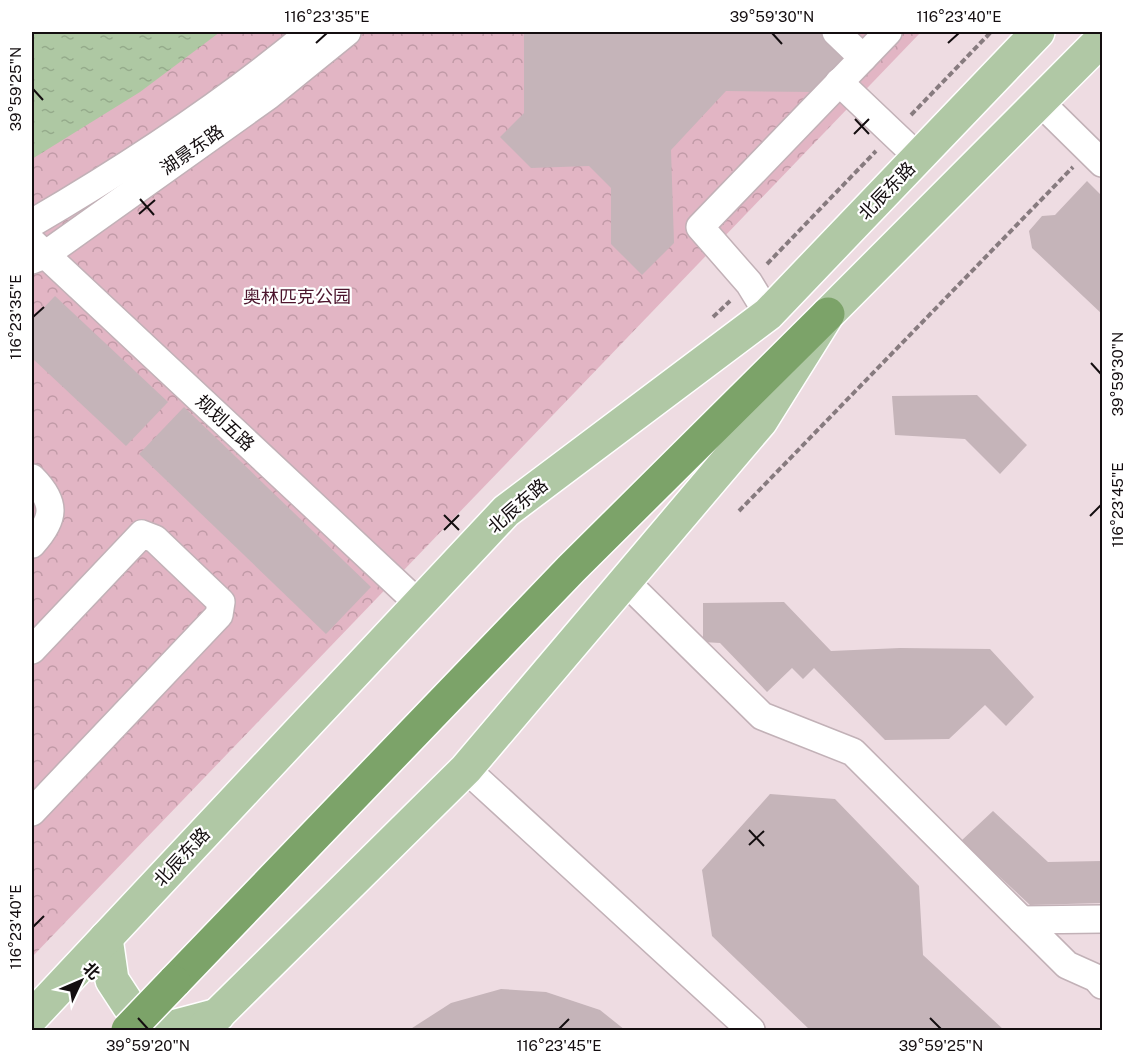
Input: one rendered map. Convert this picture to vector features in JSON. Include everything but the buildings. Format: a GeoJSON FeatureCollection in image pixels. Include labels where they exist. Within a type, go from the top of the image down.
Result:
{"type":"FeatureCollection","features":[{"type":"Feature","properties":{"kind":"highway"},"geometry":{"type":"LineString","coordinates":[[128,1030],[571,569],[828,314]]}},
{"type":"Feature","properties":{"kind":"main road","name":"北辰东路"},"geometry":{"type":"LineString","coordinates":[[32,1017],[506,511],[768,314],[1038,32]]}},
{"type":"Feature","properties":{"kind":"main road"},"geometry":{"type":"LineString","coordinates":[[106,938],[111,980],[129,1006],[155,1026],[169,1029],[210,1023],[466,769],[760,421],[828,314],[1041,103],[1102,39]]}},
{"type":"Feature","properties":{"kind":"street","name":"湖景东路"},"geometry":{"type":"LineString","coordinates":[[32,223],[260,74],[310,32]]}},
{"type":"Feature","properties":{"kind":"street","name":"湖景东路"},"geometry":{"type":"LineString","coordinates":[[36,252],[268,96],[347,32]]}},
{"type":"Feature","properties":{"kind":"street"},"geometry":{"type":"LineString","coordinates":[[836,32],[863,58]]}},
{"type":"Feature","properties":{"kind":"street"},"geometry":{"type":"LineString","coordinates":[[768,314],[749,283],[700,227],[888,32]]}},
{"type":"Feature","properties":{"kind":"street"},"geometry":{"type":"LineString","coordinates":[[839,82],[919,158]]}},
{"type":"Feature","properties":{"kind":"street"},"geometry":{"type":"LineString","coordinates":[[1041,103],[1096,156]]}},
{"type":"Feature","properties":{"kind":"street","name":"规划五路"},"geometry":{"type":"LineString","coordinates":[[36,252],[419,604]]}},
{"type":"Feature","properties":{"kind":"street"},"geometry":{"type":"LineString","coordinates":[[32,478],[45,491],[51,510],[48,527],[32,544]]}},
{"type":"Feature","properties":{"kind":"street"},"geometry":{"type":"LineString","coordinates":[[32,650],[142,534],[155,539],[221,602],[219,615],[32,812]]}},
{"type":"Feature","properties":{"kind":"street"},"geometry":{"type":"LineString","coordinates":[[626,582],[762,716],[853,752],[1067,965],[1096,978],[1102,985]]}},
{"type":"Feature","properties":{"kind":"street"},"geometry":{"type":"LineString","coordinates":[[466,769],[751,1030]]}},
{"type":"Feature","properties":{"kind":"street"},"geometry":{"type":"LineString","coordinates":[[1022,920],[1102,919]]}},
{"type":"Feature","properties":{"kind":"path"},"geometry":{"type":"LineString","coordinates":[[739,511],[1096,156]]}},
{"type":"Feature","properties":{"kind":"green space","name":"奥林匹克公园"},"geometry":{"type":"Polygon","coordinates":[[[32,32],[921,32],[32,957],[32,32]]]}},
{"type":"Feature","properties":{"kind":"water"},"geometry":{"type":"Polygon","coordinates":[[[32,32],[220,32],[140,92],[32,159],[32,32]]]}}]}
